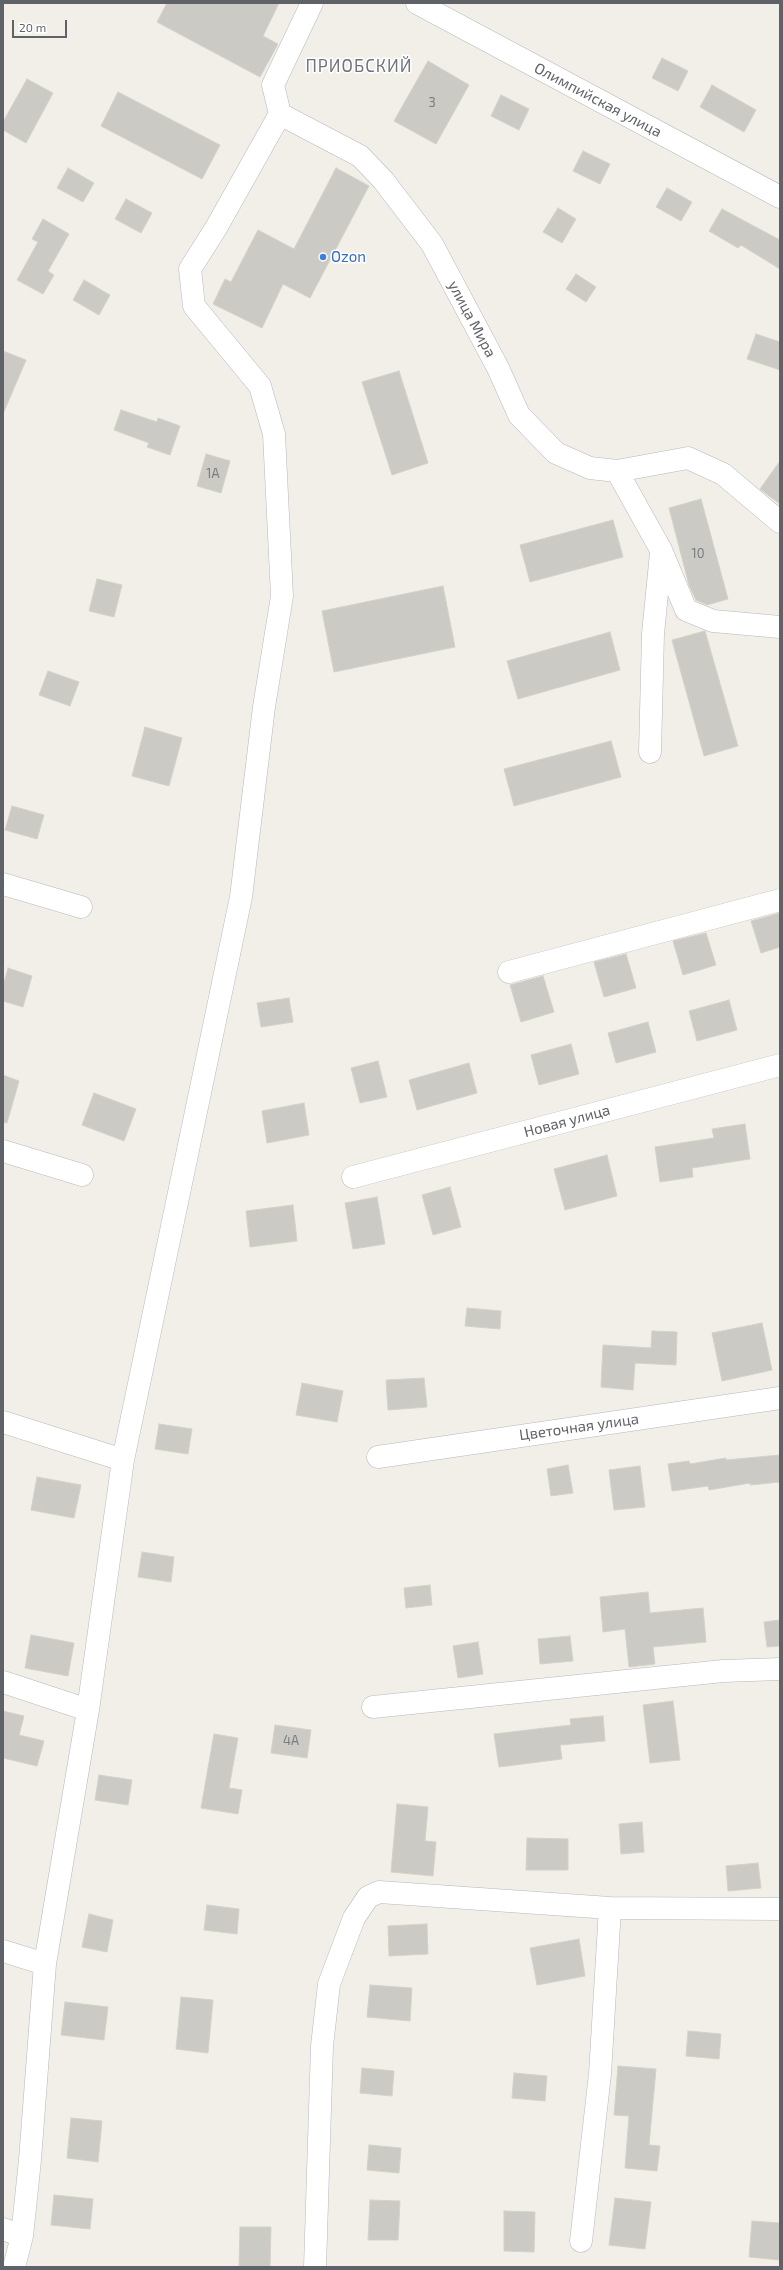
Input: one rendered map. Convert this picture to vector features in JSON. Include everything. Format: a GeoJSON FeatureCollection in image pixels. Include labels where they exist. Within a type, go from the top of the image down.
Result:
{"type":"FeatureCollection","features":[{"type":"Feature","properties":{"kind":"street"},"geometry":{"type":"LineString","coordinates":[[14,2267],[12,2233],[45,1964],[88,1710],[123,1460],[241,897],[264,707],[282,596],[278,504],[272,427],[260,386],[194,306],[190,269],[216,228],[280,114],[273,85],[312,3]]}},
{"type":"Feature","properties":{"kind":"street","name":"Олимпийская улица"},"geometry":{"type":"LineString","coordinates":[[417,3],[780,197]]}},
{"type":"Feature","properties":{"kind":"street","name":"улица Мира"},"geometry":{"type":"LineString","coordinates":[[280,114],[360,156],[383,180],[432,244],[498,368],[519,415],[556,453],[590,468],[617,471],[688,458],[724,474],[780,522]]}},
{"type":"Feature","properties":{"kind":"street"},"geometry":{"type":"LineString","coordinates":[[617,471],[661,550],[686,610],[713,621],[780,627]]}},
{"type":"Feature","properties":{"kind":"street"},"geometry":{"type":"LineString","coordinates":[[650,752],[653,634],[661,550]]}},
{"type":"Feature","properties":{"kind":"street"},"geometry":{"type":"LineString","coordinates":[[3,884],[80,907]]}},
{"type":"Feature","properties":{"kind":"street"},"geometry":{"type":"LineString","coordinates":[[509,972],[780,900]]}},
{"type":"Feature","properties":{"kind":"street","name":"Новая улица"},"geometry":{"type":"LineString","coordinates":[[353,1177],[780,1065]]}},
{"type":"Feature","properties":{"kind":"street"},"geometry":{"type":"LineString","coordinates":[[3,1151],[82,1175]]}},
{"type":"Feature","properties":{"kind":"street","name":"Цветочная улица"},"geometry":{"type":"LineString","coordinates":[[378,1456],[780,1398]]}},
{"type":"Feature","properties":{"kind":"street"},"geometry":{"type":"LineString","coordinates":[[3,1422],[123,1460]]}},
{"type":"Feature","properties":{"kind":"street"},"geometry":{"type":"LineString","coordinates":[[373,1707],[723,1671],[780,1669]]}},
{"type":"Feature","properties":{"kind":"street"},"geometry":{"type":"LineString","coordinates":[[3,1682],[88,1710]]}},
{"type":"Feature","properties":{"kind":"street"},"geometry":{"type":"LineString","coordinates":[[315,2267],[322,2046],[329,1984],[354,1918],[368,1897],[379,1892],[610,1908],[780,1909]]}},
{"type":"Feature","properties":{"kind":"street"},"geometry":{"type":"LineString","coordinates":[[581,2241],[600,2074],[610,1908]]}},
{"type":"Feature","properties":{"kind":"street"},"geometry":{"type":"LineString","coordinates":[[3,1951],[45,1964]]}},
{"type":"Feature","properties":{"kind":"building"},"geometry":{"type":"Polygon","coordinates":[[[167,3],[279,3],[263,36],[278,44],[260,77],[157,22],[167,3]]]}},
{"type":"Feature","properties":{"kind":"building"},"geometry":{"type":"Polygon","coordinates":[[[662,58],[688,71],[678,91],[652,78],[662,58]]]}},
{"type":"Feature","properties":{"kind":"building"},"geometry":{"type":"Polygon","coordinates":[[[428,61],[469,85],[436,144],[394,121],[428,61]]]}},
{"type":"Feature","properties":{"kind":"building"},"geometry":{"type":"Polygon","coordinates":[[[27,79],[53,93],[26,143],[3,130],[3,122],[27,79]]]}},
{"type":"Feature","properties":{"kind":"building"},"geometry":{"type":"Polygon","coordinates":[[[712,85],[756,110],[744,132],[700,107],[712,85]]]}},
{"type":"Feature","properties":{"kind":"building"},"geometry":{"type":"Polygon","coordinates":[[[118,92],[220,145],[202,179],[101,126],[118,92]]]}},
{"type":"Feature","properties":{"kind":"building"},"geometry":{"type":"Polygon","coordinates":[[[501,95],[529,109],[519,130],[491,116],[501,95]]]}},
{"type":"Feature","properties":{"kind":"building"},"geometry":{"type":"Polygon","coordinates":[[[583,151],[610,164],[600,184],[573,171],[583,151]]]}},
{"type":"Feature","properties":{"kind":"building"},"geometry":{"type":"Polygon","coordinates":[[[68,168],[94,183],[83,202],[57,188],[68,168]]]}},
{"type":"Feature","properties":{"kind":"building"},"geometry":{"type":"Polygon","coordinates":[[[336,168],[369,186],[310,298],[283,284],[262,328],[213,304],[225,279],[231,282],[258,230],[294,249],[336,168]]]}},
{"type":"Feature","properties":{"kind":"building"},"geometry":{"type":"Polygon","coordinates":[[[667,188],[692,202],[681,221],[656,207],[667,188]]]}},
{"type":"Feature","properties":{"kind":"building"},"geometry":{"type":"Polygon","coordinates":[[[126,199],[152,213],[141,233],[115,219],[126,199]]]}},
{"type":"Feature","properties":{"kind":"building"},"geometry":{"type":"Polygon","coordinates":[[[558,208],[576,219],[562,243],[543,232],[558,208]]]}},
{"type":"Feature","properties":{"kind":"building"},"geometry":{"type":"Polygon","coordinates":[[[722,209],[780,240],[780,269],[741,245],[738,248],[709,231],[722,209]]]}},
{"type":"Feature","properties":{"kind":"building"},"geometry":{"type":"Polygon","coordinates":[[[43,219],[69,234],[48,271],[54,275],[43,294],[17,280],[38,242],[32,239],[43,219]]]}},
{"type":"Feature","properties":{"kind":"building"},"geometry":{"type":"Polygon","coordinates":[[[576,274],[596,287],[586,302],[566,289],[576,274]]]}},
{"type":"Feature","properties":{"kind":"building"},"geometry":{"type":"Polygon","coordinates":[[[84,280],[110,295],[99,315],[73,300],[84,280]]]}},
{"type":"Feature","properties":{"kind":"building"},"geometry":{"type":"Polygon","coordinates":[[[756,334],[780,342],[780,370],[747,359],[756,334]]]}},
{"type":"Feature","properties":{"kind":"building"},"geometry":{"type":"Polygon","coordinates":[[[3,351],[26,360],[3,414],[3,351]]]}},
{"type":"Feature","properties":{"kind":"building"},"geometry":{"type":"Polygon","coordinates":[[[399,371],[428,463],[392,475],[362,382],[399,371]]]}},
{"type":"Feature","properties":{"kind":"building"},"geometry":{"type":"Polygon","coordinates":[[[121,410],[157,422],[158,418],[180,426],[170,455],[147,447],[149,443],[114,430],[121,410]]]}},
{"type":"Feature","properties":{"kind":"building"},"geometry":{"type":"Polygon","coordinates":[[[206,454],[230,461],[221,493],[197,486],[206,454]]]}},
{"type":"Feature","properties":{"kind":"building"},"geometry":{"type":"Polygon","coordinates":[[[780,461],[780,504],[760,489],[780,461]]]}},
{"type":"Feature","properties":{"kind":"building"},"geometry":{"type":"Polygon","coordinates":[[[701,499],[728,599],[707,605],[696,600],[689,585],[669,508],[701,499]]]}},
{"type":"Feature","properties":{"kind":"building"},"geometry":{"type":"Polygon","coordinates":[[[613,520],[623,557],[530,582],[520,545],[613,520]]]}},
{"type":"Feature","properties":{"kind":"building"},"geometry":{"type":"Polygon","coordinates":[[[97,579],[122,585],[114,617],[89,611],[97,579]]]}},
{"type":"Feature","properties":{"kind":"building"},"geometry":{"type":"Polygon","coordinates":[[[443,586],[455,647],[334,672],[322,611],[443,586]]]}},
{"type":"Feature","properties":{"kind":"building"},"geometry":{"type":"Polygon","coordinates":[[[705,631],[738,746],[704,756],[672,640],[705,631]]]}},
{"type":"Feature","properties":{"kind":"building"},"geometry":{"type":"Polygon","coordinates":[[[610,632],[620,670],[518,699],[507,661],[610,632]]]}},
{"type":"Feature","properties":{"kind":"building"},"geometry":{"type":"Polygon","coordinates":[[[48,671],[79,682],[70,706],[39,695],[48,671]]]}},
{"type":"Feature","properties":{"kind":"building"},"geometry":{"type":"Polygon","coordinates":[[[145,727],[182,738],[169,786],[132,776],[145,727]]]}},
{"type":"Feature","properties":{"kind":"building"},"geometry":{"type":"Polygon","coordinates":[[[611,741],[621,777],[514,806],[504,769],[611,741]]]}},
{"type":"Feature","properties":{"kind":"building"},"geometry":{"type":"Polygon","coordinates":[[[12,806],[44,815],[37,839],[5,830],[12,806]]]}},
{"type":"Feature","properties":{"kind":"building"},"geometry":{"type":"Polygon","coordinates":[[[780,913],[780,947],[761,953],[751,921],[780,913]]]}},
{"type":"Feature","properties":{"kind":"building"},"geometry":{"type":"Polygon","coordinates":[[[706,933],[716,965],[683,975],[673,941],[706,933]]]}},
{"type":"Feature","properties":{"kind":"building"},"geometry":{"type":"Polygon","coordinates":[[[626,954],[636,988],[604,997],[594,962],[626,954]]]}},
{"type":"Feature","properties":{"kind":"building"},"geometry":{"type":"Polygon","coordinates":[[[8,968],[32,976],[23,1007],[3,1001],[3,986],[8,968]]]}},
{"type":"Feature","properties":{"kind":"building"},"geometry":{"type":"Polygon","coordinates":[[[543,976],[554,1012],[521,1022],[510,985],[543,976]]]}},
{"type":"Feature","properties":{"kind":"building"},"geometry":{"type":"Polygon","coordinates":[[[289,998],[293,1022],[261,1027],[257,1003],[289,998]]]}},
{"type":"Feature","properties":{"kind":"building"},"geometry":{"type":"Polygon","coordinates":[[[729,1000],[737,1030],[697,1041],[689,1011],[729,1000]]]}},
{"type":"Feature","properties":{"kind":"building"},"geometry":{"type":"Polygon","coordinates":[[[648,1022],[656,1052],[616,1063],[608,1033],[648,1022]]]}},
{"type":"Feature","properties":{"kind":"building"},"geometry":{"type":"Polygon","coordinates":[[[571,1044],[579,1074],[539,1085],[531,1055],[571,1044]]]}},
{"type":"Feature","properties":{"kind":"building"},"geometry":{"type":"Polygon","coordinates":[[[378,1061],[387,1097],[360,1103],[351,1068],[378,1061]]]}},
{"type":"Feature","properties":{"kind":"building"},"geometry":{"type":"Polygon","coordinates":[[[469,1063],[477,1093],[417,1110],[409,1080],[469,1063]]]}},
{"type":"Feature","properties":{"kind":"building"},"geometry":{"type":"Polygon","coordinates":[[[3,1075],[19,1081],[7,1123],[3,1122],[3,1075]]]}},
{"type":"Feature","properties":{"kind":"building"},"geometry":{"type":"Polygon","coordinates":[[[94,1093],[136,1109],[124,1141],[82,1125],[94,1093]]]}},
{"type":"Feature","properties":{"kind":"building"},"geometry":{"type":"Polygon","coordinates":[[[304,1103],[309,1135],[267,1143],[262,1111],[304,1103]]]}},
{"type":"Feature","properties":{"kind":"building"},"geometry":{"type":"Polygon","coordinates":[[[745,1124],[750,1159],[692,1168],[693,1177],[660,1182],[655,1147],[714,1138],[712,1129],[745,1124]]]}},
{"type":"Feature","properties":{"kind":"building"},"geometry":{"type":"Polygon","coordinates":[[[607,1155],[617,1196],[565,1210],[554,1169],[607,1155]]]}},
{"type":"Feature","properties":{"kind":"building"},"geometry":{"type":"Polygon","coordinates":[[[450,1187],[461,1227],[433,1235],[422,1195],[450,1187]]]}},
{"type":"Feature","properties":{"kind":"building"},"geometry":{"type":"Polygon","coordinates":[[[377,1197],[385,1244],[353,1249],[345,1203],[377,1197]]]}},
{"type":"Feature","properties":{"kind":"building"},"geometry":{"type":"Polygon","coordinates":[[[293,1205],[297,1241],[250,1247],[246,1211],[293,1205]]]}},
{"type":"Feature","properties":{"kind":"building"},"geometry":{"type":"Polygon","coordinates":[[[467,1308],[501,1311],[500,1329],[465,1326],[467,1308]]]}},
{"type":"Feature","properties":{"kind":"building"},"geometry":{"type":"Polygon","coordinates":[[[762,1323],[772,1370],[722,1381],[712,1333],[762,1323]]]}},
{"type":"Feature","properties":{"kind":"building"},"geometry":{"type":"Polygon","coordinates":[[[652,1331],[677,1332],[676,1365],[635,1363],[633,1390],[601,1387],[603,1345],[651,1348],[652,1331]]]}},
{"type":"Feature","properties":{"kind":"building"},"geometry":{"type":"Polygon","coordinates":[[[424,1378],[427,1407],[388,1410],[386,1380],[424,1378]]]}},
{"type":"Feature","properties":{"kind":"building"},"geometry":{"type":"Polygon","coordinates":[[[302,1383],[343,1391],[337,1422],[296,1415],[302,1383]]]}},
{"type":"Feature","properties":{"kind":"building"},"geometry":{"type":"Polygon","coordinates":[[[159,1424],[192,1429],[188,1454],[155,1449],[159,1424]]]}},
{"type":"Feature","properties":{"kind":"building"},"geometry":{"type":"Polygon","coordinates":[[[780,1455],[780,1482],[750,1485],[750,1483],[709,1490],[708,1486],[672,1491],[668,1464],[689,1461],[690,1464],[726,1458],[726,1460],[780,1455]]]}},
{"type":"Feature","properties":{"kind":"building"},"geometry":{"type":"Polygon","coordinates":[[[568,1465],[573,1493],[551,1496],[547,1469],[568,1465]]]}},
{"type":"Feature","properties":{"kind":"building"},"geometry":{"type":"Polygon","coordinates":[[[640,1466],[645,1507],[614,1510],[609,1470],[640,1466]]]}},
{"type":"Feature","properties":{"kind":"building"},"geometry":{"type":"Polygon","coordinates":[[[37,1477],[81,1485],[74,1518],[31,1510],[37,1477]]]}},
{"type":"Feature","properties":{"kind":"building"},"geometry":{"type":"Polygon","coordinates":[[[142,1552],[174,1557],[171,1582],[138,1577],[142,1552]]]}},
{"type":"Feature","properties":{"kind":"building"},"geometry":{"type":"Polygon","coordinates":[[[430,1585],[432,1605],[406,1608],[404,1588],[430,1585]]]}},
{"type":"Feature","properties":{"kind":"building"},"geometry":{"type":"Polygon","coordinates":[[[648,1592],[650,1613],[703,1608],[706,1642],[653,1647],[655,1664],[629,1667],[625,1629],[603,1632],[600,1597],[648,1592]]]}},
{"type":"Feature","properties":{"kind":"building"},"geometry":{"type":"Polygon","coordinates":[[[780,1620],[780,1646],[767,1647],[764,1622],[780,1620]]]}},
{"type":"Feature","properties":{"kind":"building"},"geometry":{"type":"Polygon","coordinates":[[[31,1635],[74,1643],[68,1676],[25,1668],[31,1635]]]}},
{"type":"Feature","properties":{"kind":"building"},"geometry":{"type":"Polygon","coordinates":[[[570,1636],[573,1661],[540,1664],[538,1639],[570,1636]]]}},
{"type":"Feature","properties":{"kind":"building"},"geometry":{"type":"Polygon","coordinates":[[[478,1642],[483,1674],[458,1678],[453,1646],[478,1642]]]}},
{"type":"Feature","properties":{"kind":"building"},"geometry":{"type":"Polygon","coordinates":[[[673,1701],[680,1760],[650,1763],[643,1705],[673,1701]]]}},
{"type":"Feature","properties":{"kind":"building"},"geometry":{"type":"Polygon","coordinates":[[[3,1711],[24,1716],[19,1735],[44,1741],[37,1766],[3,1758],[3,1711]]]}},
{"type":"Feature","properties":{"kind":"building"},"geometry":{"type":"Polygon","coordinates":[[[603,1716],[605,1741],[560,1745],[562,1759],[499,1767],[494,1734],[571,1725],[570,1719],[603,1716]]]}},
{"type":"Feature","properties":{"kind":"building"},"geometry":{"type":"Polygon","coordinates":[[[275,1725],[311,1730],[307,1758],[271,1753],[275,1725]]]}},
{"type":"Feature","properties":{"kind":"building"},"geometry":{"type":"Polygon","coordinates":[[[214,1734],[238,1738],[229,1788],[242,1790],[238,1814],[201,1808],[214,1734]]]}},
{"type":"Feature","properties":{"kind":"building"},"geometry":{"type":"Polygon","coordinates":[[[99,1775],[132,1780],[128,1805],[95,1800],[99,1775]]]}},
{"type":"Feature","properties":{"kind":"building"},"geometry":{"type":"Polygon","coordinates":[[[397,1804],[428,1807],[425,1841],[436,1842],[433,1876],[391,1872],[397,1804]]]}},
{"type":"Feature","properties":{"kind":"building"},"geometry":{"type":"Polygon","coordinates":[[[642,1822],[644,1852],[621,1854],[619,1824],[642,1822]]]}},
{"type":"Feature","properties":{"kind":"building"},"geometry":{"type":"Polygon","coordinates":[[[527,1838],[568,1839],[568,1870],[526,1870],[527,1838]]]}},
{"type":"Feature","properties":{"kind":"building"},"geometry":{"type":"Polygon","coordinates":[[[758,1863],[761,1888],[728,1891],[726,1866],[758,1863]]]}},
{"type":"Feature","properties":{"kind":"building"},"geometry":{"type":"Polygon","coordinates":[[[207,1905],[239,1909],[237,1934],[204,1930],[207,1905]]]}},
{"type":"Feature","properties":{"kind":"building"},"geometry":{"type":"Polygon","coordinates":[[[89,1914],[113,1920],[107,1952],[82,1947],[89,1914]]]}},
{"type":"Feature","properties":{"kind":"building"},"geometry":{"type":"Polygon","coordinates":[[[427,1924],[428,1954],[389,1956],[388,1926],[427,1924]]]}},
{"type":"Feature","properties":{"kind":"building"},"geometry":{"type":"Polygon","coordinates":[[[579,1939],[585,1976],[537,1985],[530,1948],[579,1939]]]}},
{"type":"Feature","properties":{"kind":"building"},"geometry":{"type":"Polygon","coordinates":[[[370,1985],[412,1988],[410,2021],[367,2017],[370,1985]]]}},
{"type":"Feature","properties":{"kind":"building"},"geometry":{"type":"Polygon","coordinates":[[[181,1997],[213,2000],[208,2053],[176,2049],[181,1997]]]}},
{"type":"Feature","properties":{"kind":"building"},"geometry":{"type":"Polygon","coordinates":[[[65,2002],[108,2007],[104,2040],[61,2035],[65,2002]]]}},
{"type":"Feature","properties":{"kind":"building"},"geometry":{"type":"Polygon","coordinates":[[[688,2031],[721,2034],[719,2059],[686,2056],[688,2031]]]}},
{"type":"Feature","properties":{"kind":"building"},"geometry":{"type":"Polygon","coordinates":[[[618,2066],[656,2069],[649,2145],[660,2146],[657,2171],[625,2168],[629,2116],[614,2115],[618,2066]]]}},
{"type":"Feature","properties":{"kind":"building"},"geometry":{"type":"Polygon","coordinates":[[[362,2068],[394,2071],[392,2096],[360,2093],[362,2068]]]}},
{"type":"Feature","properties":{"kind":"building"},"geometry":{"type":"Polygon","coordinates":[[[514,2073],[547,2076],[545,2101],[512,2098],[514,2073]]]}},
{"type":"Feature","properties":{"kind":"building"},"geometry":{"type":"Polygon","coordinates":[[[71,2118],[102,2121],[98,2162],[67,2158],[71,2118]]]}},
{"type":"Feature","properties":{"kind":"building"},"geometry":{"type":"Polygon","coordinates":[[[369,2145],[401,2148],[399,2173],[367,2170],[369,2145]]]}},
{"type":"Feature","properties":{"kind":"building"},"geometry":{"type":"Polygon","coordinates":[[[54,2195],[93,2199],[90,2229],[51,2225],[54,2195]]]}},
{"type":"Feature","properties":{"kind":"building"},"geometry":{"type":"Polygon","coordinates":[[[615,2198],[651,2202],[645,2249],[609,2245],[615,2198]]]}},
{"type":"Feature","properties":{"kind":"building"},"geometry":{"type":"Polygon","coordinates":[[[370,2200],[400,2201],[398,2240],[368,2240],[370,2200]]]}},
{"type":"Feature","properties":{"kind":"building"},"geometry":{"type":"Polygon","coordinates":[[[504,2211],[535,2212],[534,2252],[504,2251],[504,2211]]]}},
{"type":"Feature","properties":{"kind":"building"},"geometry":{"type":"Polygon","coordinates":[[[752,2221],[780,2223],[780,2260],[749,2257],[752,2221]]]}},
{"type":"Feature","properties":{"kind":"building"},"geometry":{"type":"Polygon","coordinates":[[[240,2227],[271,2227],[270,2267],[239,2267],[240,2227]]]}},
{"type":"Feature","properties":{"kind":"place","name":"Ozon"},"geometry":{"type":"Point","coordinates":[323,257]}},
{"type":"Feature","properties":{"kind":"district","name":"ПРИОБСКИЙ"},"geometry":{"type":"Point","coordinates":[359,66]}}]}
